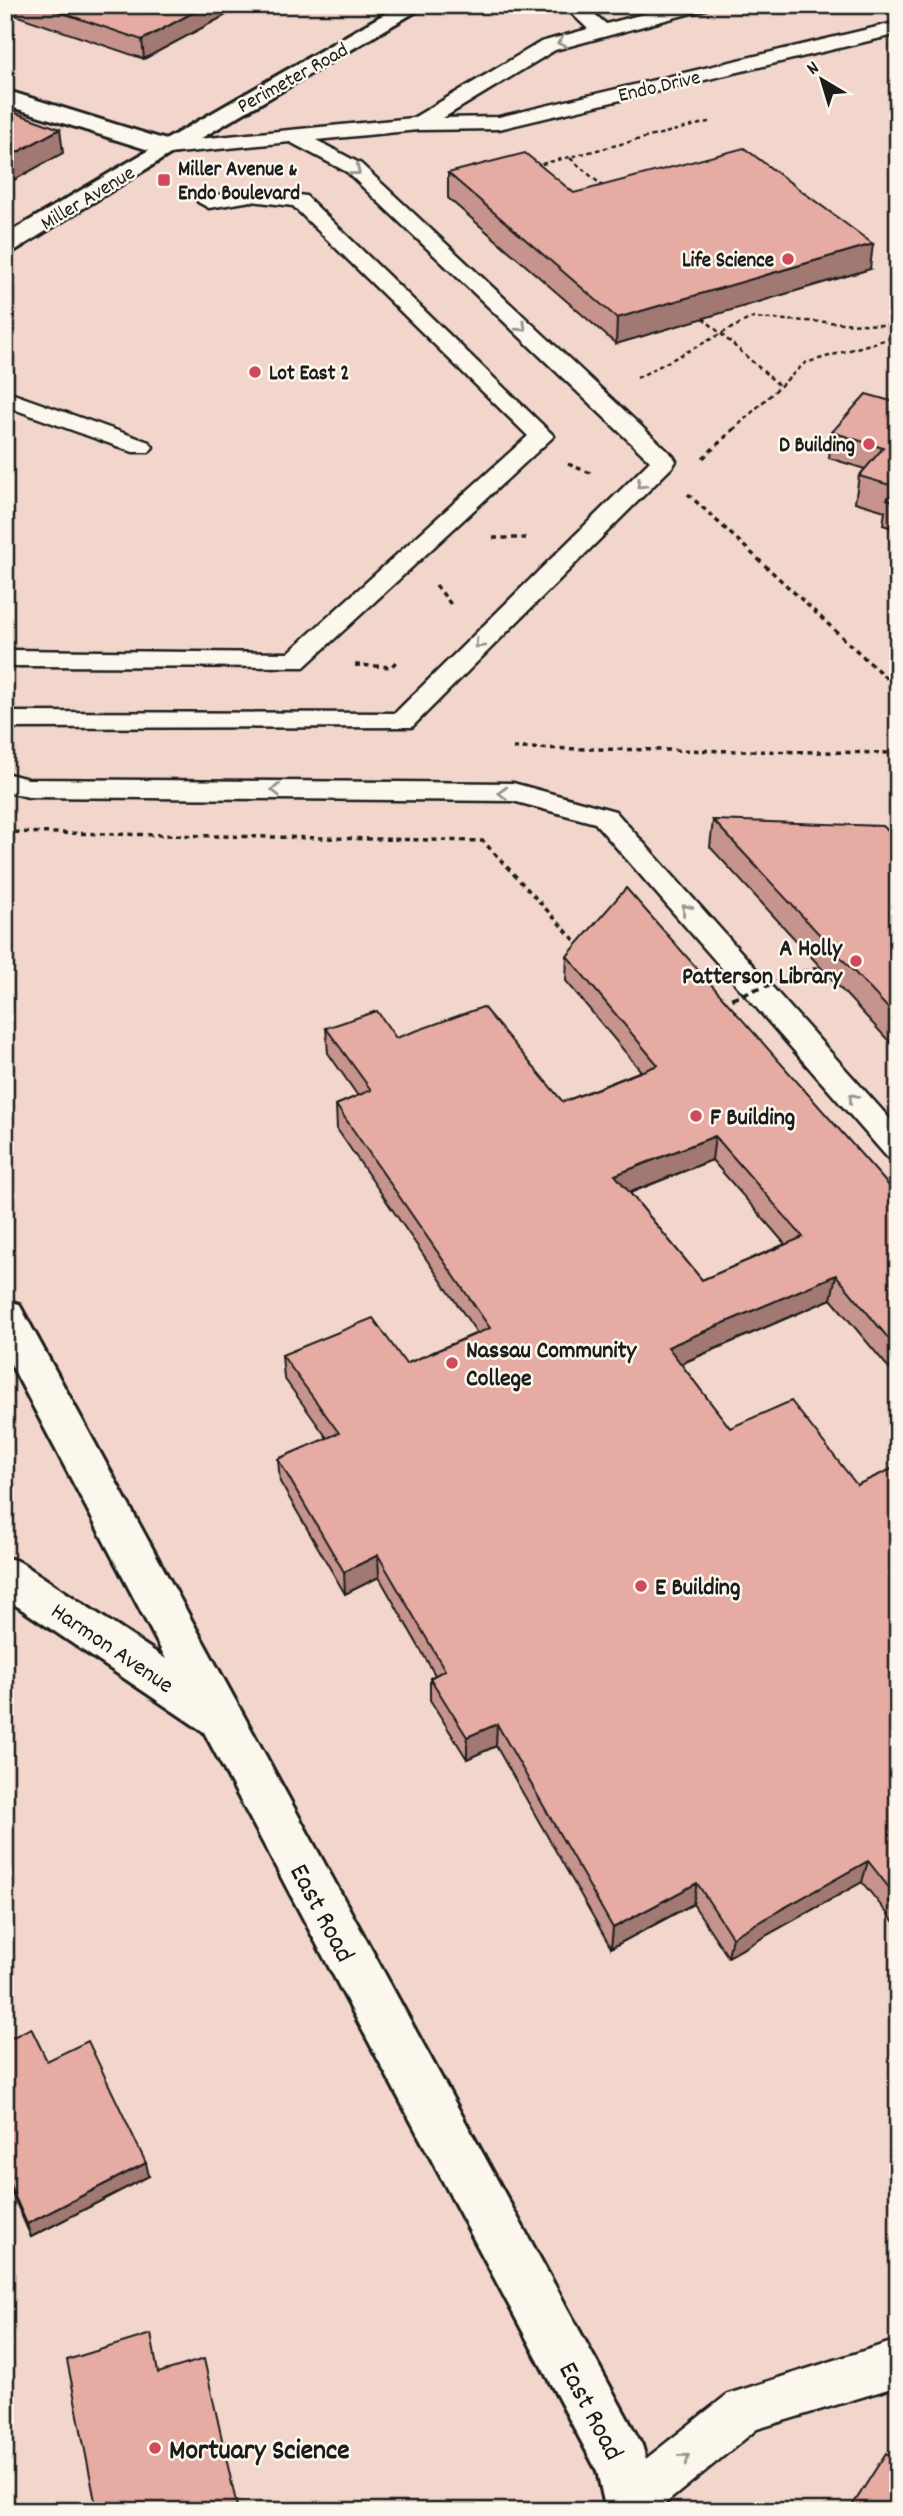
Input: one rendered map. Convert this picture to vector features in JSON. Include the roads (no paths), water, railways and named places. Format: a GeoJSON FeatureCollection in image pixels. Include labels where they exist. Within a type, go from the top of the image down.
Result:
{"type":"FeatureCollection","features":[{"type":"Feature","properties":{"kind":"street","name":"Perimeter Road"},"geometry":{"type":"LineString","coordinates":[[168,148],[416,5]]}},
{"type":"Feature","properties":{"kind":"street"},"geometry":{"type":"LineString","coordinates":[[5,97],[168,148]]}},
{"type":"Feature","properties":{"kind":"street","name":"Miller Avenue"},"geometry":{"type":"LineString","coordinates":[[5,246],[168,148]]}},
{"type":"Feature","properties":{"kind":"street","name":"East Road"},"geometry":{"type":"LineString","coordinates":[[5,1315],[220,1720],[624,2464],[632,2506]]}},
{"type":"Feature","properties":{"kind":"street","name":"Harmon Avenue"},"geometry":{"type":"LineString","coordinates":[[5,1575],[220,1720]]}},
{"type":"Feature","properties":{"kind":"lane"},"geometry":{"type":"LineString","coordinates":[[572,5],[601,30]]}},
{"type":"Feature","properties":{"kind":"lane","name":"Endo Drive"},"geometry":{"type":"LineString","coordinates":[[418,124],[548,46],[699,5]]}},
{"type":"Feature","properties":{"kind":"lane","name":"Endo Drive"},"geometry":{"type":"LineString","coordinates":[[168,148],[297,138],[418,124],[499,123],[898,28]]}},
{"type":"Feature","properties":{"kind":"lane"},"geometry":{"type":"LineString","coordinates":[[5,720],[402,721],[664,461],[354,168],[297,138]]}},
{"type":"Feature","properties":{"kind":"lane"},"geometry":{"type":"LineString","coordinates":[[5,658],[295,661],[542,436],[299,200],[251,195],[209,202]]}},
{"type":"Feature","properties":{"kind":"lane"},"geometry":{"type":"LineString","coordinates":[[5,398],[141,447]]}},
{"type":"Feature","properties":{"kind":"lane"},"geometry":{"type":"LineString","coordinates":[[5,782],[28,788],[513,792],[604,817],[898,1149]]}},
{"type":"Feature","properties":{"kind":"lane"},"geometry":{"type":"LineString","coordinates":[[632,2506],[744,2410],[898,2364]]}},
{"type":"Feature","properties":{"kind":"place","name":"Miller Avenue & Endo Boulevard"},"geometry":{"type":"Point","coordinates":[164,180]}},
{"type":"Feature","properties":{"kind":"place","name":"Life Science"},"geometry":{"type":"Point","coordinates":[788,259]}},
{"type":"Feature","properties":{"kind":"place","name":"Lot East 2"},"geometry":{"type":"Point","coordinates":[255,372]}},
{"type":"Feature","properties":{"kind":"place","name":"D Building"},"geometry":{"type":"Point","coordinates":[869,444]}},
{"type":"Feature","properties":{"kind":"place","name":"A Holly Patterson Library"},"geometry":{"type":"Point","coordinates":[856,961]}},
{"type":"Feature","properties":{"kind":"place","name":"F Building"},"geometry":{"type":"Point","coordinates":[696,1116]}},
{"type":"Feature","properties":{"kind":"place","name":"Nassau Community College"},"geometry":{"type":"Point","coordinates":[452,1363]}},
{"type":"Feature","properties":{"kind":"place","name":"E Building"},"geometry":{"type":"Point","coordinates":[641,1586]}},
{"type":"Feature","properties":{"kind":"place","name":"Mortuary Science"},"geometry":{"type":"Point","coordinates":[155,2448]}}]}
